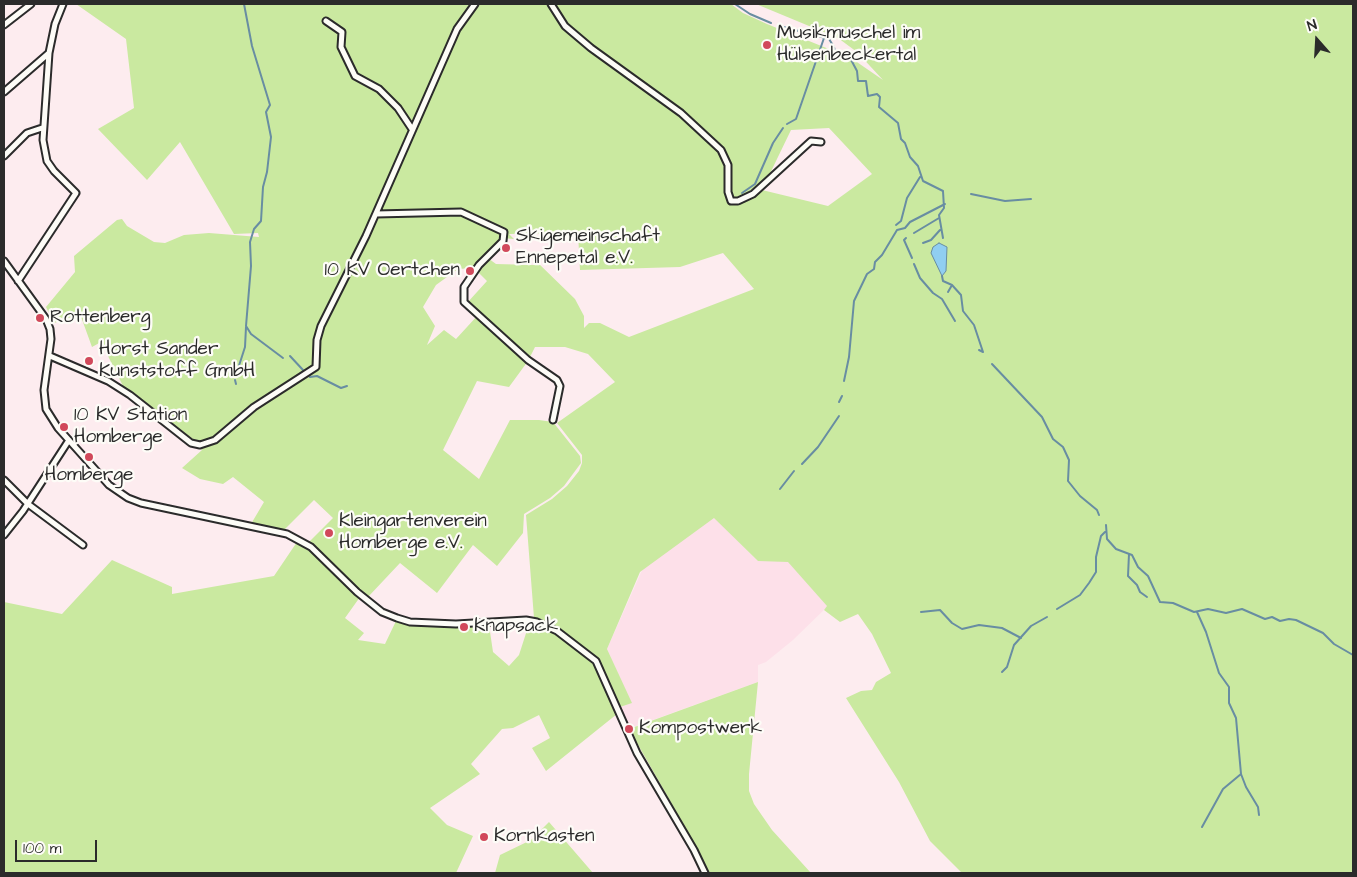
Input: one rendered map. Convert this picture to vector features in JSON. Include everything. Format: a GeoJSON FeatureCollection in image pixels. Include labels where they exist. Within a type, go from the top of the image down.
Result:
{"type":"FeatureCollection","features":[{"type":"Feature","properties":{"kind":"street"},"geometry":{"type":"LineString","coordinates":[[4,25],[31,4]]}},
{"type":"Feature","properties":{"kind":"street"},"geometry":{"type":"LineString","coordinates":[[18,281],[76,193],[60,179],[48,160],[42,128],[49,54],[55,24],[63,4]]}},
{"type":"Feature","properties":{"kind":"street"},"geometry":{"type":"LineString","coordinates":[[50,356],[108,380],[191,443],[200,446],[208,444],[254,407],[316,367],[317,340],[321,326],[376,214],[457,29],[475,4]]}},
{"type":"Feature","properties":{"kind":"street"},"geometry":{"type":"LineString","coordinates":[[551,4],[565,26],[591,48],[681,113],[721,150],[728,165],[728,192],[731,201],[738,201],[753,194],[811,141],[821,142]]}},
{"type":"Feature","properties":{"kind":"street"},"geometry":{"type":"LineString","coordinates":[[326,21],[342,32],[341,47],[354,76],[380,89],[398,108],[412,130]]}},
{"type":"Feature","properties":{"kind":"street"},"geometry":{"type":"LineString","coordinates":[[4,92],[49,54]]}},
{"type":"Feature","properties":{"kind":"street"},"geometry":{"type":"LineString","coordinates":[[4,156],[27,133],[42,128]]}},
{"type":"Feature","properties":{"kind":"street"},"geometry":{"type":"LineString","coordinates":[[376,214],[461,212],[504,232],[503,241],[479,265],[464,287],[464,302],[528,360],[557,380],[560,386],[553,420]]}},
{"type":"Feature","properties":{"kind":"street"},"geometry":{"type":"LineString","coordinates":[[4,261],[46,319],[50,329],[50,356],[44,390],[45,405],[51,418],[109,485],[128,498],[149,505],[287,534],[311,547],[357,592],[382,612],[396,618],[410,622],[456,624],[531,620],[545,625],[568,639],[596,661],[637,753],[694,850],[705,873]]}},
{"type":"Feature","properties":{"kind":"street"},"geometry":{"type":"LineString","coordinates":[[4,535],[28,504],[69,440]]}},
{"type":"Feature","properties":{"kind":"street"},"geometry":{"type":"LineString","coordinates":[[4,480],[28,504],[83,545]]}},
{"type":"Feature","properties":{"kind":"shaded area"},"geometry":{"type":"Polygon","coordinates":[[[714,517],[758,561],[788,561],[828,606],[793,640],[766,662],[758,665],[758,682],[628,729],[620,707],[631,703],[607,649],[643,568],[714,517]]]}},
{"type":"Feature","properties":{"kind":"green space"},"geometry":{"type":"Polygon","coordinates":[[[76,4],[731,4],[743,13],[767,24],[851,58],[883,80],[857,52],[838,38],[756,4],[1353,4],[1353,873],[962,873],[930,841],[899,782],[846,698],[861,691],[872,690],[876,682],[891,673],[872,634],[858,614],[840,622],[824,610],[827,606],[788,562],[758,561],[714,518],[640,572],[607,649],[632,703],[620,707],[601,663],[594,655],[569,636],[534,618],[526,515],[552,499],[567,486],[579,471],[582,463],[582,455],[557,423],[615,382],[588,354],[565,347],[535,347],[529,359],[467,303],[487,281],[474,268],[458,269],[436,285],[423,307],[435,326],[427,345],[444,330],[456,339],[478,315],[528,361],[509,387],[477,381],[443,450],[479,479],[510,420],[539,420],[553,422],[580,456],[581,463],[564,486],[550,498],[524,514],[523,533],[497,566],[473,545],[437,593],[400,563],[368,597],[309,542],[333,518],[314,500],[284,530],[251,524],[264,502],[233,477],[223,484],[200,479],[182,468],[202,450],[123,386],[101,342],[92,347],[80,314],[54,323],[46,307],[75,272],[74,256],[117,220],[122,219],[127,226],[154,242],[165,243],[184,235],[209,233],[259,237],[258,233],[234,234],[180,142],[147,180],[98,129],[134,108],[126,39],[76,4]],[[829,128],[791,130],[762,190],[828,206],[872,174],[829,128]],[[578,233],[509,234],[514,239],[502,238],[485,256],[496,264],[534,265],[537,262],[575,299],[584,316],[584,328],[589,323],[600,323],[629,337],[754,289],[723,253],[680,267],[580,270],[578,233]]]}},
{"type":"Feature","properties":{"kind":"green space"},"geometry":{"type":"Polygon","coordinates":[[[297,542],[309,550],[360,597],[345,618],[364,633],[358,640],[385,644],[396,621],[413,625],[458,627],[489,625],[493,652],[509,666],[519,655],[529,624],[543,627],[568,641],[594,664],[617,714],[546,771],[532,748],[550,738],[539,715],[513,728],[502,729],[471,764],[480,774],[430,808],[447,825],[473,836],[456,873],[4,873],[4,602],[62,614],[112,560],[172,587],[172,594],[274,576],[297,542]]]}},
{"type":"Feature","properties":{"kind":"green space"},"geometry":{"type":"Polygon","coordinates":[[[758,682],[749,791],[754,804],[772,830],[811,873],[708,873],[697,848],[629,729],[758,682]]]}},
{"type":"Feature","properties":{"kind":"green space"},"geometry":{"type":"Polygon","coordinates":[[[549,822],[593,873],[495,873],[500,855],[531,840],[549,822]]]}},
{"type":"Feature","properties":{"kind":"water"},"geometry":{"type":"Polygon","coordinates":[[[939,243],[947,247],[946,271],[942,276],[931,253],[933,247],[939,243]]]}},
{"type":"Feature","properties":{"kind":"waterway"},"geometry":{"type":"LineString","coordinates":[[244,4],[252,46],[270,105],[266,112],[271,137],[267,172],[263,187],[261,221],[254,229],[250,242],[251,266],[246,326],[251,334],[283,358]]}},
{"type":"Feature","properties":{"kind":"waterway"},"geometry":{"type":"LineString","coordinates":[[735,4],[750,14],[771,23]]}},
{"type":"Feature","properties":{"kind":"waterway"},"geometry":{"type":"LineString","coordinates":[[780,26],[829,39],[834,47],[836,57],[849,56],[857,71],[858,81],[866,81],[868,96],[877,94],[880,97],[879,107],[898,123],[901,139],[905,143],[910,157],[918,166],[923,181],[943,191],[944,208],[939,215],[943,238]]}},
{"type":"Feature","properties":{"kind":"waterway"},"geometry":{"type":"LineString","coordinates":[[787,124],[796,119],[824,38]]}},
{"type":"Feature","properties":{"kind":"waterway"},"geometry":{"type":"LineString","coordinates":[[742,193],[755,184],[773,143],[783,128]]}},
{"type":"Feature","properties":{"kind":"waterway"},"geometry":{"type":"LineString","coordinates":[[896,225],[901,221],[907,198],[920,177]]}},
{"type":"Feature","properties":{"kind":"waterway"},"geometry":{"type":"LineString","coordinates":[[971,194],[1005,201],[1031,199]]}},
{"type":"Feature","properties":{"kind":"waterway"},"geometry":{"type":"LineString","coordinates":[[844,381],[849,357],[854,301],[867,274],[874,269],[875,262],[882,255],[897,230],[905,228],[910,222],[945,204]]}},
{"type":"Feature","properties":{"kind":"waterway"},"geometry":{"type":"LineString","coordinates":[[914,233],[939,218]]}},
{"type":"Feature","properties":{"kind":"waterway"},"geometry":{"type":"LineString","coordinates":[[923,243],[931,240],[940,230]]}},
{"type":"Feature","properties":{"kind":"waterway"},"geometry":{"type":"LineString","coordinates":[[906,238],[904,240],[912,258]]}},
{"type":"Feature","properties":{"kind":"waterway"},"geometry":{"type":"LineString","coordinates":[[914,264],[920,278],[933,293],[942,299],[955,321]]}},
{"type":"Feature","properties":{"kind":"waterway"},"geometry":{"type":"LineString","coordinates":[[942,276],[943,281],[952,285],[961,295],[963,311],[974,325],[983,352]]}},
{"type":"Feature","properties":{"kind":"waterway"},"geometry":{"type":"LineString","coordinates":[[948,292],[952,285]]}},
{"type":"Feature","properties":{"kind":"waterway"},"geometry":{"type":"LineString","coordinates":[[236,375],[245,347],[246,327]]}},
{"type":"Feature","properties":{"kind":"waterway"},"geometry":{"type":"LineString","coordinates":[[979,350],[983,352]]}},
{"type":"Feature","properties":{"kind":"waterway"},"geometry":{"type":"LineString","coordinates":[[290,356],[303,370]]}},
{"type":"Feature","properties":{"kind":"waterway"},"geometry":{"type":"LineString","coordinates":[[992,364],[1042,417],[1053,439],[1063,447],[1069,460],[1068,481],[1080,496],[1097,510],[1099,515]]}},
{"type":"Feature","properties":{"kind":"waterway"},"geometry":{"type":"LineString","coordinates":[[310,377],[317,376],[341,388],[347,386]]}},
{"type":"Feature","properties":{"kind":"waterway"},"geometry":{"type":"LineString","coordinates":[[235,380],[236,384]]}},
{"type":"Feature","properties":{"kind":"waterway"},"geometry":{"type":"LineString","coordinates":[[839,402],[842,396]]}},
{"type":"Feature","properties":{"kind":"waterway"},"geometry":{"type":"LineString","coordinates":[[802,464],[818,447],[839,416]]}},
{"type":"Feature","properties":{"kind":"waterway"},"geometry":{"type":"LineString","coordinates":[[780,489],[794,471]]}},
{"type":"Feature","properties":{"kind":"waterway"},"geometry":{"type":"LineString","coordinates":[[1106,525],[1107,539],[1116,549],[1132,555],[1138,567],[1148,576],[1160,602],[1173,603],[1194,612],[1208,609],[1226,613],[1242,609],[1265,619],[1272,617],[1280,621],[1296,620],[1323,633],[1334,644],[1353,655]]}},
{"type":"Feature","properties":{"kind":"waterway"},"geometry":{"type":"LineString","coordinates":[[1057,609],[1080,595],[1096,572],[1096,557],[1101,536],[1105,532]]}},
{"type":"Feature","properties":{"kind":"waterway"},"geometry":{"type":"LineString","coordinates":[[1129,554],[1128,576],[1137,585],[1140,592],[1147,597]]}},
{"type":"Feature","properties":{"kind":"waterway"},"geometry":{"type":"LineString","coordinates":[[921,612],[940,610],[952,623],[962,629],[979,625],[1002,628],[1021,638]]}},
{"type":"Feature","properties":{"kind":"waterway"},"geometry":{"type":"LineString","coordinates":[[1197,612],[1206,632],[1219,673],[1229,687],[1229,703],[1236,718],[1241,774],[1246,787],[1258,807],[1259,815]]}},
{"type":"Feature","properties":{"kind":"waterway"},"geometry":{"type":"LineString","coordinates":[[1002,672],[1007,667],[1014,645],[1031,626],[1047,617]]}},
{"type":"Feature","properties":{"kind":"waterway"},"geometry":{"type":"LineString","coordinates":[[1202,827],[1223,789],[1241,774]]}},
{"type":"Feature","properties":{"kind":"place","name":"Musikmuschel im Hülsenbeckertal"},"geometry":{"type":"Point","coordinates":[767,45]}},
{"type":"Feature","properties":{"kind":"place","name":"Skigemeinschaft Ennepetal e.V."},"geometry":{"type":"Point","coordinates":[506,248]}},
{"type":"Feature","properties":{"kind":"place","name":"10 KV Oertchen"},"geometry":{"type":"Point","coordinates":[470,271]}},
{"type":"Feature","properties":{"kind":"place","name":"Rottenberg"},"geometry":{"type":"Point","coordinates":[40,318]}},
{"type":"Feature","properties":{"kind":"place","name":"Horst Sander Kunststoff GmbH"},"geometry":{"type":"Point","coordinates":[89,361]}},
{"type":"Feature","properties":{"kind":"place","name":"10 KV Station Homberge"},"geometry":{"type":"Point","coordinates":[64,427]}},
{"type":"Feature","properties":{"kind":"place","name":"Homberge"},"geometry":{"type":"Point","coordinates":[89,457]}},
{"type":"Feature","properties":{"kind":"place","name":"Kleingartenverein Homberge e.V."},"geometry":{"type":"Point","coordinates":[329,533]}},
{"type":"Feature","properties":{"kind":"place","name":"Knapsack"},"geometry":{"type":"Point","coordinates":[464,627]}},
{"type":"Feature","properties":{"kind":"place","name":"Kompostwerk"},"geometry":{"type":"Point","coordinates":[629,729]}},
{"type":"Feature","properties":{"kind":"place","name":"Kornkasten"},"geometry":{"type":"Point","coordinates":[484,837]}}]}
